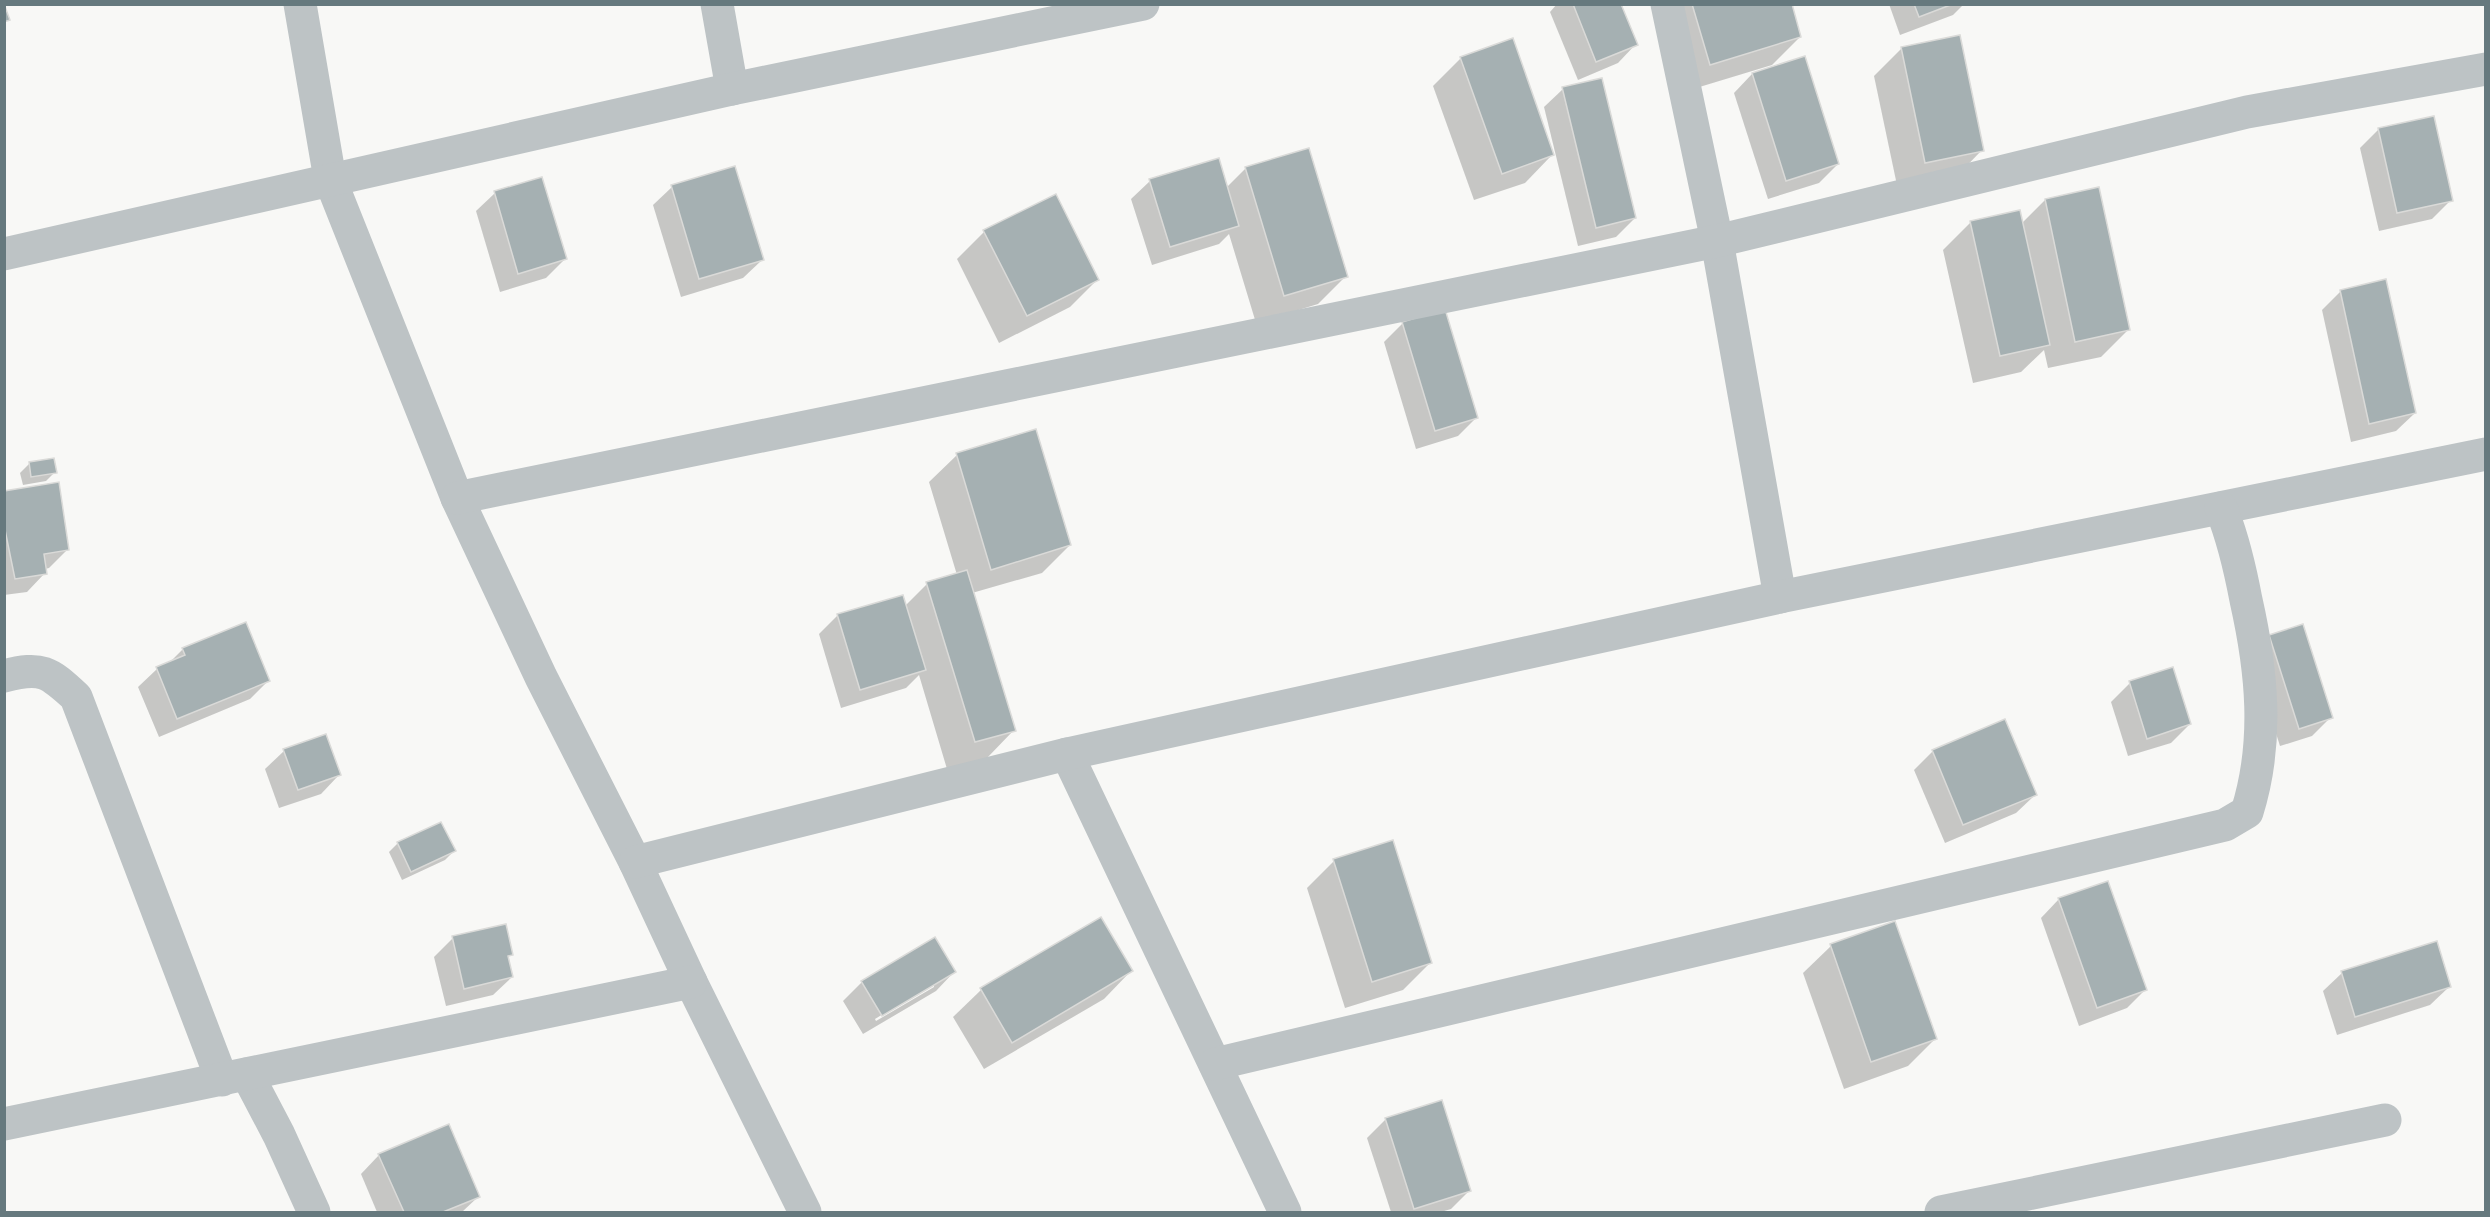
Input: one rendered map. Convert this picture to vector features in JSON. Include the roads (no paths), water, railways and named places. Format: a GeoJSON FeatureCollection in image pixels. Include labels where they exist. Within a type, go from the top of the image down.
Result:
{"type":"FeatureCollection","features":[{"type":"Feature","properties":{"kind":"street"},"geometry":{"type":"LineString","coordinates":[[300,4],[330,179],[457,498],[541,677],[635,862],[691,982],[805,1212]]}},
{"type":"Feature","properties":{"kind":"street"},"geometry":{"type":"LineString","coordinates":[[717,4],[732,89]]}},
{"type":"Feature","properties":{"kind":"street"},"geometry":{"type":"LineString","coordinates":[[4,254],[732,89],[1143,4]]}},
{"type":"Feature","properties":{"kind":"street"},"geometry":{"type":"LineString","coordinates":[[1667,4],[1717,242],[1780,597]]}},
{"type":"Feature","properties":{"kind":"street"},"geometry":{"type":"LineString","coordinates":[[457,498],[1717,242],[2247,112],[2486,69]]}},
{"type":"Feature","properties":{"kind":"street"},"geometry":{"type":"LineString","coordinates":[[635,862],[1067,754],[1780,597],[2486,454]]}},
{"type":"Feature","properties":{"kind":"street"},"geometry":{"type":"LineString","coordinates":[[1215,1064],[2225,825],[2247,812],[2254,788],[2262,700],[2258,652],[2234,541],[2221,508]]}},
{"type":"Feature","properties":{"kind":"street"},"geometry":{"type":"LineString","coordinates":[[4,676],[24,671],[51,674],[76,697],[235,1077],[279,1135],[314,1212]]}},
{"type":"Feature","properties":{"kind":"street"},"geometry":{"type":"LineString","coordinates":[[1067,754],[1285,1212]]}},
{"type":"Feature","properties":{"kind":"street"},"geometry":{"type":"LineString","coordinates":[[4,1124],[691,982]]}},
{"type":"Feature","properties":{"kind":"street"},"geometry":{"type":"LineString","coordinates":[[1941,1212],[2385,1120]]}}]}
